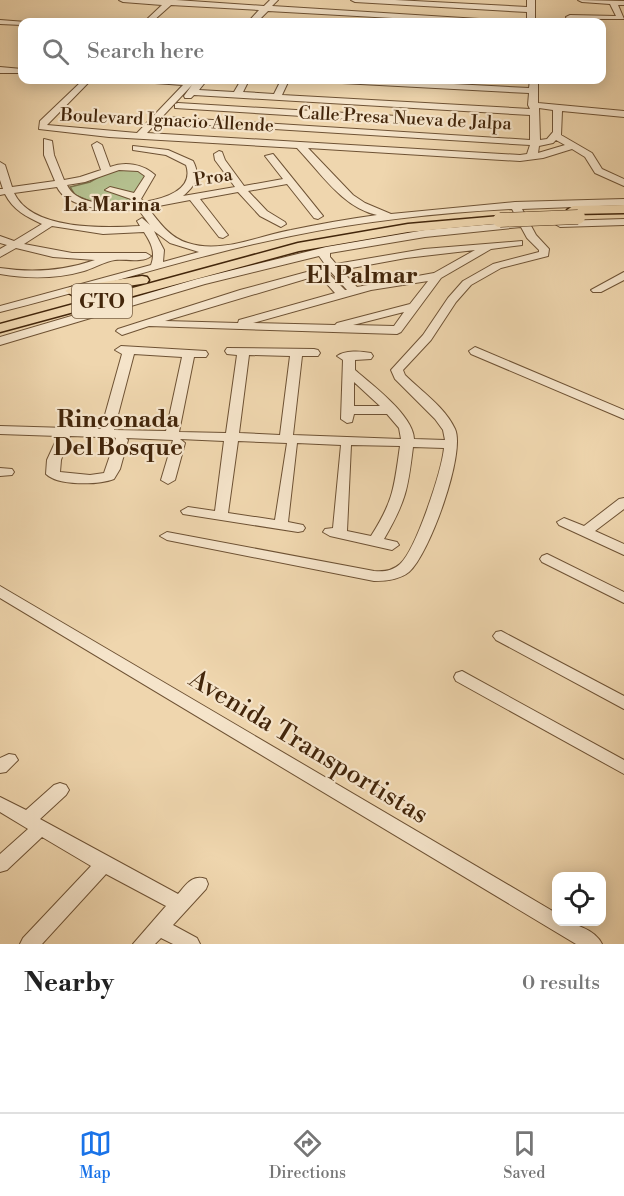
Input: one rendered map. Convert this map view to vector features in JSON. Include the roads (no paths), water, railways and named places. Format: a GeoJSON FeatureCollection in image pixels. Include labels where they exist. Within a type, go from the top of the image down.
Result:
{"type":"FeatureCollection","features":[{"type":"Feature","properties":{"kind":"main road","name":"GTO"},"geometry":{"type":"LineString","coordinates":[[0,328],[68,310],[297,240],[371,226],[498,213],[624,209]]}},
{"type":"Feature","properties":{"kind":"main road","name":"GTO"},"geometry":{"type":"LineString","coordinates":[[0,317],[143,280],[308,245],[408,228],[500,220],[624,215]]}},
{"type":"Feature","properties":{"kind":"main road"},"geometry":{"type":"LineString","coordinates":[[153,295],[200,269]]}},
{"type":"Feature","properties":{"kind":"main road"},"geometry":{"type":"LineString","coordinates":[[72,291],[143,280]]}},
{"type":"Feature","properties":{"kind":"main road"},"geometry":{"type":"LineString","coordinates":[[68,310],[133,302]]}},
{"type":"Feature","properties":{"kind":"street"},"geometry":{"type":"LineString","coordinates":[[123,0],[171,1],[260,9],[341,10],[431,18]]}},
{"type":"Feature","properties":{"kind":"street"},"geometry":{"type":"LineString","coordinates":[[255,18],[264,0]]}},
{"type":"Feature","properties":{"kind":"street"},"geometry":{"type":"LineString","coordinates":[[248,18],[274,0]]}},
{"type":"Feature","properties":{"kind":"street"},"geometry":{"type":"LineString","coordinates":[[355,0],[531,10]]}},
{"type":"Feature","properties":{"kind":"street"},"geometry":{"type":"LineString","coordinates":[[531,0],[531,18]]}},
{"type":"Feature","properties":{"kind":"street"},"geometry":{"type":"LineString","coordinates":[[582,0],[624,3]]}},
{"type":"Feature","properties":{"kind":"street"},"geometry":{"type":"LineString","coordinates":[[152,18],[171,1]]}},
{"type":"Feature","properties":{"kind":"street"},"geometry":{"type":"LineString","coordinates":[[570,17],[621,18],[620,11],[611,1]]}},
{"type":"Feature","properties":{"kind":"street"},"geometry":{"type":"LineString","coordinates":[[466,18],[468,6]]}},
{"type":"Feature","properties":{"kind":"street"},"geometry":{"type":"LineString","coordinates":[[0,22],[18,23]]}},
{"type":"Feature","properties":{"kind":"street"},"geometry":{"type":"LineString","coordinates":[[0,70],[18,71]]}},
{"type":"Feature","properties":{"kind":"street","name":"Boulevard Ignacio Allende"},"geometry":{"type":"LineString","coordinates":[[83,84],[41,126],[48,129],[506,158],[550,154],[571,146]]}},
{"type":"Feature","properties":{"kind":"street"},"geometry":{"type":"LineString","coordinates":[[146,134],[193,84]]}},
{"type":"Feature","properties":{"kind":"street"},"geometry":{"type":"LineString","coordinates":[[146,134],[165,120],[191,92],[195,84]]}},
{"type":"Feature","properties":{"kind":"street"},"geometry":{"type":"LineString","coordinates":[[237,95],[243,84]]}},
{"type":"Feature","properties":{"kind":"street"},"geometry":{"type":"LineString","coordinates":[[277,97],[283,84]]}},
{"type":"Feature","properties":{"kind":"street"},"geometry":{"type":"LineString","coordinates":[[377,103],[381,84]]}},
{"type":"Feature","properties":{"kind":"street"},"geometry":{"type":"LineString","coordinates":[[412,135],[420,84],[532,91]]}},
{"type":"Feature","properties":{"kind":"street"},"geometry":{"type":"LineString","coordinates":[[531,156],[534,155],[535,143],[532,109],[533,84]]}},
{"type":"Feature","properties":{"kind":"street"},"geometry":{"type":"LineString","coordinates":[[191,92],[417,105],[532,109],[557,107],[624,114]]}},
{"type":"Feature","properties":{"kind":"street"},"geometry":{"type":"LineString","coordinates":[[178,106],[414,120]]}},
{"type":"Feature","properties":{"kind":"street"},"geometry":{"type":"LineString","coordinates":[[535,143],[548,142],[558,133],[557,107]]}},
{"type":"Feature","properties":{"kind":"street","name":"Calle Presa Nueva de Jalpa"},"geometry":{"type":"LineString","coordinates":[[165,120],[535,143]]}},
{"type":"Feature","properties":{"kind":"street"},"geometry":{"type":"LineString","coordinates":[[556,136],[589,155],[598,171],[624,182]]}},
{"type":"Feature","properties":{"kind":"street"},"geometry":{"type":"LineString","coordinates":[[48,141],[49,155],[63,186],[71,197],[84,203],[137,203]]}},
{"type":"Feature","properties":{"kind":"street","name":"Boulevard Ignacio Allende"},"geometry":{"type":"LineString","coordinates":[[296,143],[362,207],[377,213],[404,214]]}},
{"type":"Feature","properties":{"kind":"street","name":"Boulevard Ignacio Allende"},"geometry":{"type":"LineString","coordinates":[[296,143],[349,207],[352,215],[338,225]]}},
{"type":"Feature","properties":{"kind":"street"},"geometry":{"type":"LineString","coordinates":[[97,145],[106,170]]}},
{"type":"Feature","properties":{"kind":"street","name":"Boulevard Ignacio Allende"},"geometry":{"type":"LineString","coordinates":[[136,148],[168,153],[190,163],[194,173],[190,192]]}},
{"type":"Feature","properties":{"kind":"street"},"geometry":{"type":"LineString","coordinates":[[219,154],[220,160],[266,217],[281,224]]}},
{"type":"Feature","properties":{"kind":"street"},"geometry":{"type":"LineString","coordinates":[[270,156],[318,216]]}},
{"type":"Feature","properties":{"kind":"street"},"geometry":{"type":"LineString","coordinates":[[0,165],[5,193],[21,208],[50,223],[97,230],[152,228],[180,246]]}},
{"type":"Feature","properties":{"kind":"street"},"geometry":{"type":"LineString","coordinates":[[5,193],[63,186],[106,170],[128,166],[147,171],[150,177],[137,203]]}},
{"type":"Feature","properties":{"kind":"street","name":"Proa"},"geometry":{"type":"LineString","coordinates":[[137,203],[172,200],[190,192],[210,193],[289,181]]}},
{"type":"Feature","properties":{"kind":"street"},"geometry":{"type":"LineString","coordinates":[[110,190],[137,203],[152,228],[160,251],[160,259],[155,268]]}},
{"type":"Feature","properties":{"kind":"street"},"geometry":{"type":"LineString","coordinates":[[190,192],[223,235]]}},
{"type":"Feature","properties":{"kind":"street"},"geometry":{"type":"LineString","coordinates":[[0,309],[221,250],[359,221],[458,209],[624,202]]}},
{"type":"Feature","properties":{"kind":"street"},"geometry":{"type":"LineString","coordinates":[[537,204],[549,224]]}},
{"type":"Feature","properties":{"kind":"street"},"geometry":{"type":"LineString","coordinates":[[560,204],[555,212],[571,224]]}},
{"type":"Feature","properties":{"kind":"street"},"geometry":{"type":"LineString","coordinates":[[167,536],[362,574],[395,575],[404,569],[411,561],[439,496],[452,435],[447,426],[399,376],[398,367],[427,337],[456,294],[472,279],[497,266],[544,254],[544,249],[532,238],[515,205]]}},
{"type":"Feature","properties":{"kind":"street"},"geometry":{"type":"LineString","coordinates":[[458,209],[467,212],[504,211],[511,216],[506,223],[473,225],[460,230]]}},
{"type":"Feature","properties":{"kind":"street"},"geometry":{"type":"LineString","coordinates":[[0,341],[83,318],[153,295],[326,250],[460,230],[524,225],[624,222]]}},
{"type":"Feature","properties":{"kind":"street"},"geometry":{"type":"LineString","coordinates":[[0,254],[50,223]]}},
{"type":"Feature","properties":{"kind":"street"},"geometry":{"type":"LineString","coordinates":[[0,239],[16,245],[65,254],[146,256]]}},
{"type":"Feature","properties":{"kind":"street"},"geometry":{"type":"LineString","coordinates":[[122,331],[240,292],[333,268],[402,255],[518,243]]}},
{"type":"Feature","properties":{"kind":"street"},"geometry":{"type":"LineString","coordinates":[[160,251],[180,246],[221,250]]}},
{"type":"Feature","properties":{"kind":"street"},"geometry":{"type":"LineString","coordinates":[[233,326],[348,293],[437,276],[488,246]]}},
{"type":"Feature","properties":{"kind":"street"},"geometry":{"type":"LineString","coordinates":[[326,250],[323,256],[348,293]]}},
{"type":"Feature","properties":{"kind":"street"},"geometry":{"type":"LineString","coordinates":[[0,272],[48,276],[114,257]]}},
{"type":"Feature","properties":{"kind":"street"},"geometry":{"type":"LineString","coordinates":[[292,258],[309,261],[348,293]]}},
{"type":"Feature","properties":{"kind":"street"},"geometry":{"type":"LineString","coordinates":[[597,290],[624,275]]}},
{"type":"Feature","properties":{"kind":"street"},"geometry":{"type":"LineString","coordinates":[[146,323],[397,330],[437,276]]}},
{"type":"Feature","properties":{"kind":"street"},"geometry":{"type":"LineString","coordinates":[[331,328],[372,316],[412,308]]}},
{"type":"Feature","properties":{"kind":"street"},"geometry":{"type":"LineString","coordinates":[[105,436],[125,350],[195,354],[174,440],[168,480]]}},
{"type":"Feature","properties":{"kind":"street"},"geometry":{"type":"LineString","coordinates":[[475,351],[624,416]]}},
{"type":"Feature","properties":{"kind":"street"},"geometry":{"type":"LineString","coordinates":[[221,515],[231,441],[237,352],[314,353]]}},
{"type":"Feature","properties":{"kind":"street"},"geometry":{"type":"LineString","coordinates":[[281,524],[296,353]]}},
{"type":"Feature","properties":{"kind":"street"},"geometry":{"type":"LineString","coordinates":[[367,356],[345,356],[349,371],[347,415],[389,410]]}},
{"type":"Feature","properties":{"kind":"street"},"geometry":{"type":"LineString","coordinates":[[349,371],[406,429],[406,473],[402,496],[375,542]]}},
{"type":"Feature","properties":{"kind":"street"},"geometry":{"type":"LineString","coordinates":[[1,434],[105,436],[121,440],[289,442],[450,448]]}},
{"type":"Feature","properties":{"kind":"street"},"geometry":{"type":"LineString","coordinates":[[1,434],[174,440]]}},
{"type":"Feature","properties":{"kind":"street"},"geometry":{"type":"LineString","coordinates":[[64,437],[54,460],[53,474],[61,477],[94,479],[105,478],[110,474],[121,440]]}},
{"type":"Feature","properties":{"kind":"street"},"geometry":{"type":"LineString","coordinates":[[289,442],[346,447],[407,445]]}},
{"type":"Feature","properties":{"kind":"street"},"geometry":{"type":"LineString","coordinates":[[346,447],[335,533],[392,545]]}},
{"type":"Feature","properties":{"kind":"street"},"geometry":{"type":"LineString","coordinates":[[585,532],[622,506]]}},
{"type":"Feature","properties":{"kind":"street"},"geometry":{"type":"LineString","coordinates":[[188,511],[298,528]]}},
{"type":"Feature","properties":{"kind":"street"},"geometry":{"type":"LineString","coordinates":[[564,522],[624,550]]}},
{"type":"Feature","properties":{"kind":"street"},"geometry":{"type":"LineString","coordinates":[[547,559],[624,598]]}},
{"type":"Feature","properties":{"kind":"street","name":"Avenida Transportistas"},"geometry":{"type":"LineString","coordinates":[[0,591],[592,944]]}},
{"type":"Feature","properties":{"kind":"street"},"geometry":{"type":"LineString","coordinates":[[501,636],[624,703]]}},
{"type":"Feature","properties":{"kind":"street"},"geometry":{"type":"LineString","coordinates":[[462,677],[624,768]]}},
{"type":"Feature","properties":{"kind":"street"},"geometry":{"type":"LineString","coordinates":[[0,865],[60,789]]}},
{"type":"Feature","properties":{"kind":"street"},"geometry":{"type":"LineString","coordinates":[[0,804],[181,905]]}},
{"type":"Feature","properties":{"kind":"street"},"geometry":{"type":"LineString","coordinates":[[30,944],[104,864]]}},
{"type":"Feature","properties":{"kind":"street"},"geometry":{"type":"LineString","coordinates":[[143,944],[199,884]]}},
{"type":"Feature","properties":{"kind":"street"},"geometry":{"type":"LineString","coordinates":[[159,927],[190,944]]}},
{"type":"Feature","properties":{"kind":"district","name":"La Marina"},"geometry":{"type":"Point","coordinates":[112,204]}},
{"type":"Feature","properties":{"kind":"district","name":"El Palmar"},"geometry":{"type":"Point","coordinates":[362,275]}},
{"type":"Feature","properties":{"kind":"district","name":"Rinconada Del Bosque"},"geometry":{"type":"Point","coordinates":[118,433]}}]}
